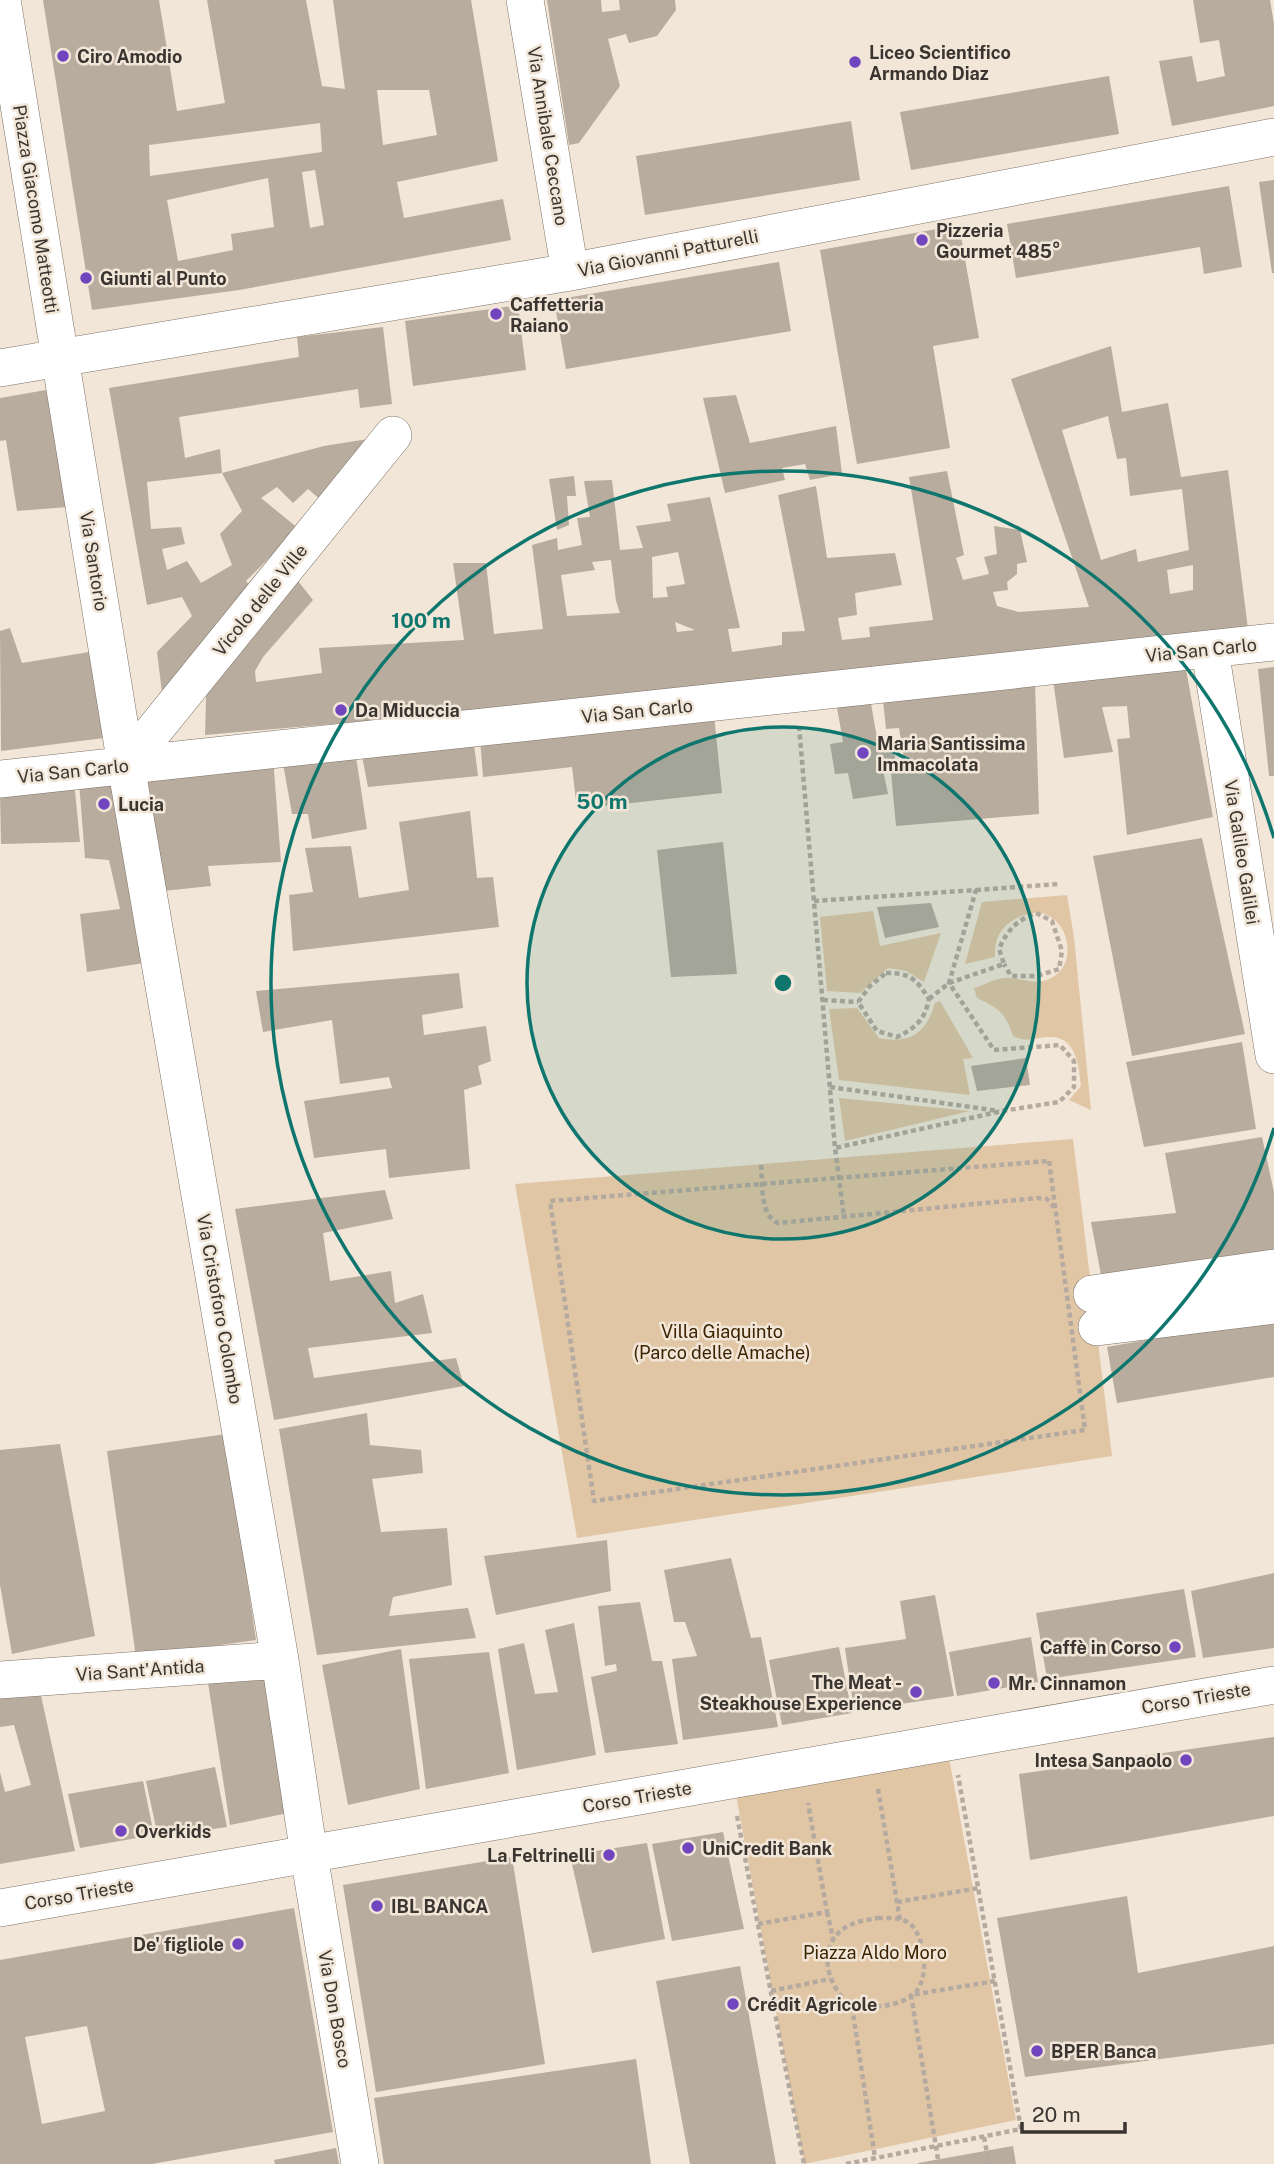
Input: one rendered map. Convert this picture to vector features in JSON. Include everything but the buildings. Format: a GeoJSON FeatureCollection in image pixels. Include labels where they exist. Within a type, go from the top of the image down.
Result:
{"type":"FeatureCollection","features":[{"type":"Feature","properties":{"kind":"street","name":"Piazza Giacomo Matteotti"},"geometry":{"type":"LineString","coordinates":[[2,0],[61,357]]}},
{"type":"Feature","properties":{"kind":"street","name":"Via Annibale Ceccano"},"geometry":{"type":"LineString","coordinates":[[526,0],[570,272]]}},
{"type":"Feature","properties":{"kind":"street","name":"Via Giovanni Patturelli"},"geometry":{"type":"LineString","coordinates":[[61,357],[570,272],[1274,137]]}},
{"type":"Feature","properties":{"kind":"street"},"geometry":{"type":"LineString","coordinates":[[0,368],[61,357]]}},
{"type":"Feature","properties":{"kind":"street","name":"Via Santorio"},"geometry":{"type":"LineString","coordinates":[[61,357],[126,765]]}},
{"type":"Feature","properties":{"kind":"street","name":"Vicolo delle Ville"},"geometry":{"type":"LineString","coordinates":[[126,765],[393,435]]}},
{"type":"Feature","properties":{"kind":"street","name":"Via San Carlo"},"geometry":{"type":"LineString","coordinates":[[0,779],[1274,642]]}},
{"type":"Feature","properties":{"kind":"street","name":"Via Galileo Galilei"},"geometry":{"type":"LineString","coordinates":[[1210,650],[1274,1055]]}},
{"type":"Feature","properties":{"kind":"street","name":"Via Cristoforo Colombo"},"geometry":{"type":"LineString","coordinates":[[126,765],[280,1660],[309,1854]]}},
{"type":"Feature","properties":{"kind":"street"},"geometry":{"type":"LineString","coordinates":[[1274,1268],[1094,1311],[1274,1305]]}},
{"type":"Feature","properties":{"kind":"street","name":"Via Sant'Antida"},"geometry":{"type":"LineString","coordinates":[[0,1681],[280,1660]]}},
{"type":"Feature","properties":{"kind":"street","name":"Corso Trieste"},"geometry":{"type":"LineString","coordinates":[[0,1908],[1274,1685]]}},
{"type":"Feature","properties":{"kind":"street","name":"Via Don Bosco"},"geometry":{"type":"LineString","coordinates":[[309,1854],[360,2164]]}},
{"type":"Feature","properties":{"kind":"path"},"geometry":{"type":"LineString","coordinates":[[796,694],[835,1148],[841,1177],[844,1217]]}},
{"type":"Feature","properties":{"kind":"path"},"geometry":{"type":"LineString","coordinates":[[814,901],[1059,884]]}},
{"type":"Feature","properties":{"kind":"path"},"geometry":{"type":"LineString","coordinates":[[949,984],[976,890]]}},
{"type":"Feature","properties":{"kind":"path"},"geometry":{"type":"LineString","coordinates":[[1036,913],[1052,921],[1062,951],[1059,969],[1037,976],[1011,976],[1004,964],[999,949],[1006,933],[1017,921],[1036,913]]}},
{"type":"Feature","properties":{"kind":"path"},"geometry":{"type":"LineString","coordinates":[[858,1002],[877,1031],[897,1037],[914,1029],[926,1014],[929,999],[949,984],[1004,964]]}},
{"type":"Feature","properties":{"kind":"path"},"geometry":{"type":"LineString","coordinates":[[858,1002],[870,986],[886,973],[901,973],[917,980],[929,999]]}},
{"type":"Feature","properties":{"kind":"path"},"geometry":{"type":"LineString","coordinates":[[835,1148],[1002,1111],[1059,1102],[1074,1087],[1073,1061],[1060,1045],[994,1050],[949,984]]}},
{"type":"Feature","properties":{"kind":"path"},"geometry":{"type":"LineString","coordinates":[[822,1000],[858,1002]]}},
{"type":"Feature","properties":{"kind":"path"},"geometry":{"type":"LineString","coordinates":[[830,1087],[1002,1111]]}},
{"type":"Feature","properties":{"kind":"path"},"geometry":{"type":"LineString","coordinates":[[1048,1161],[1085,1430],[594,1501],[550,1201],[841,1177],[1048,1161]]}},
{"type":"Feature","properties":{"kind":"path"},"geometry":{"type":"LineString","coordinates":[[761,1165],[767,1213],[771,1220],[778,1223],[1037,1198],[1047,1199],[1055,1208]]}},
{"type":"Feature","properties":{"kind":"path"},"geometry":{"type":"LineString","coordinates":[[846,2164],[1021,2129],[952,1741]]}},
{"type":"Feature","properties":{"kind":"path"},"geometry":{"type":"LineString","coordinates":[[873,1755],[900,1920]]}},
{"type":"Feature","properties":{"kind":"path"},"geometry":{"type":"LineString","coordinates":[[730,1780],[804,2164]]}},
{"type":"Feature","properties":{"kind":"path"},"geometry":{"type":"LineString","coordinates":[[808,1805],[833,1940],[828,1957],[830,1979],[834,1988],[852,2006],[876,2158]]}},
{"type":"Feature","properties":{"kind":"path"},"geometry":{"type":"LineString","coordinates":[[897,1902],[979,1888]]}},
{"type":"Feature","properties":{"kind":"path"},"geometry":{"type":"LineString","coordinates":[[758,1924],[827,1912]]}},
{"type":"Feature","properties":{"kind":"path"},"geometry":{"type":"LineString","coordinates":[[833,1940],[848,1926],[858,1922],[878,1918],[910,1924],[916,1931],[924,1959],[922,1979],[915,1993],[911,1995]]}},
{"type":"Feature","properties":{"kind":"path"},"geometry":{"type":"LineString","coordinates":[[771,1991],[830,1979]]}},
{"type":"Feature","properties":{"kind":"path"},"geometry":{"type":"LineString","coordinates":[[852,2006],[888,2004],[911,1995],[995,1981]]}},
{"type":"Feature","properties":{"kind":"path"},"geometry":{"type":"LineString","coordinates":[[911,1995],[938,2159]]}},
{"type":"Feature","properties":{"kind":"path"},"geometry":{"type":"LineString","coordinates":[[984,2137],[989,2164]]}},
{"type":"Feature","properties":{"kind":"green space"},"geometry":{"type":"Polygon","coordinates":[[[1067,895],[1074,937],[1091,1110],[1069,1100],[1081,1086],[1072,1048],[1060,1039],[1052,1037],[1028,1040],[1013,1036],[1004,1017],[996,1008],[977,998],[974,988],[1001,978],[1040,982],[1053,977],[1062,968],[1067,956],[1063,930],[1055,920],[1044,914],[1029,913],[1012,921],[998,936],[995,957],[965,964],[982,902],[1067,895]]]}},
{"type":"Feature","properties":{"kind":"green space"},"geometry":{"type":"Polygon","coordinates":[[[873,911],[880,946],[941,933],[924,982],[906,971],[888,968],[860,993],[827,991],[820,917],[873,911]]]}},
{"type":"Feature","properties":{"kind":"green space"},"geometry":{"type":"Polygon","coordinates":[[[940,1001],[973,1058],[963,1059],[970,1095],[839,1080],[829,1009],[857,1008],[879,1038],[900,1039],[908,1038],[922,1029],[935,1003],[940,1001]]]}},
{"type":"Feature","properties":{"kind":"green space"},"geometry":{"type":"Polygon","coordinates":[[[839,1098],[970,1111],[845,1141],[839,1098]]]}},
{"type":"Feature","properties":{"kind":"green space","name":"Villa Giaquinto (Parco delle Amache)"},"geometry":{"type":"Polygon","coordinates":[[[1073,1139],[1112,1456],[577,1538],[515,1184],[1073,1139]]]}},
{"type":"Feature","properties":{"kind":"green space","name":"Piazza Aldo Moro"},"geometry":{"type":"Polygon","coordinates":[[[947,1747],[1016,2120],[804,2164],[734,1784],[947,1747]]]}},
{"type":"Feature","properties":{"kind":"place","name":"Ciro Amodio"},"geometry":{"type":"Point","coordinates":[63,56]}},
{"type":"Feature","properties":{"kind":"place","name":"Liceo Scientifico Armando Diaz"},"geometry":{"type":"Point","coordinates":[855,62]}},
{"type":"Feature","properties":{"kind":"place","name":"Pizzeria Gourmet 485°"},"geometry":{"type":"Point","coordinates":[922,240]}},
{"type":"Feature","properties":{"kind":"place","name":"Giunti al Punto"},"geometry":{"type":"Point","coordinates":[86,278]}},
{"type":"Feature","properties":{"kind":"place","name":"Caffetteria Raiano"},"geometry":{"type":"Point","coordinates":[496,314]}},
{"type":"Feature","properties":{"kind":"place","name":"Da Miduccia"},"geometry":{"type":"Point","coordinates":[341,710]}},
{"type":"Feature","properties":{"kind":"place","name":"Maria Santissima Immacolata"},"geometry":{"type":"Point","coordinates":[863,753]}},
{"type":"Feature","properties":{"kind":"place","name":"Lucia"},"geometry":{"type":"Point","coordinates":[104,804]}},
{"type":"Feature","properties":{"kind":"place","name":"Caffè in Corso"},"geometry":{"type":"Point","coordinates":[1175,1647]}},
{"type":"Feature","properties":{"kind":"place","name":"Mr. Cinnamon"},"geometry":{"type":"Point","coordinates":[994,1683]}},
{"type":"Feature","properties":{"kind":"place","name":"The Meat - Steakhouse Experience"},"geometry":{"type":"Point","coordinates":[916,1692]}},
{"type":"Feature","properties":{"kind":"place","name":"Intesa Sanpaolo"},"geometry":{"type":"Point","coordinates":[1186,1760]}},
{"type":"Feature","properties":{"kind":"place","name":"Overkids"},"geometry":{"type":"Point","coordinates":[121,1831]}},
{"type":"Feature","properties":{"kind":"place","name":"UniCredit Bank"},"geometry":{"type":"Point","coordinates":[688,1848]}},
{"type":"Feature","properties":{"kind":"place","name":"La Feltrinelli"},"geometry":{"type":"Point","coordinates":[609,1855]}},
{"type":"Feature","properties":{"kind":"place","name":"IBL BANCA"},"geometry":{"type":"Point","coordinates":[377,1906]}},
{"type":"Feature","properties":{"kind":"place","name":"De' figliole"},"geometry":{"type":"Point","coordinates":[238,1944]}},
{"type":"Feature","properties":{"kind":"place","name":"Crédit Agricole"},"geometry":{"type":"Point","coordinates":[733,2004]}},
{"type":"Feature","properties":{"kind":"place","name":"BPER Banca"},"geometry":{"type":"Point","coordinates":[1037,2051]}}]}
